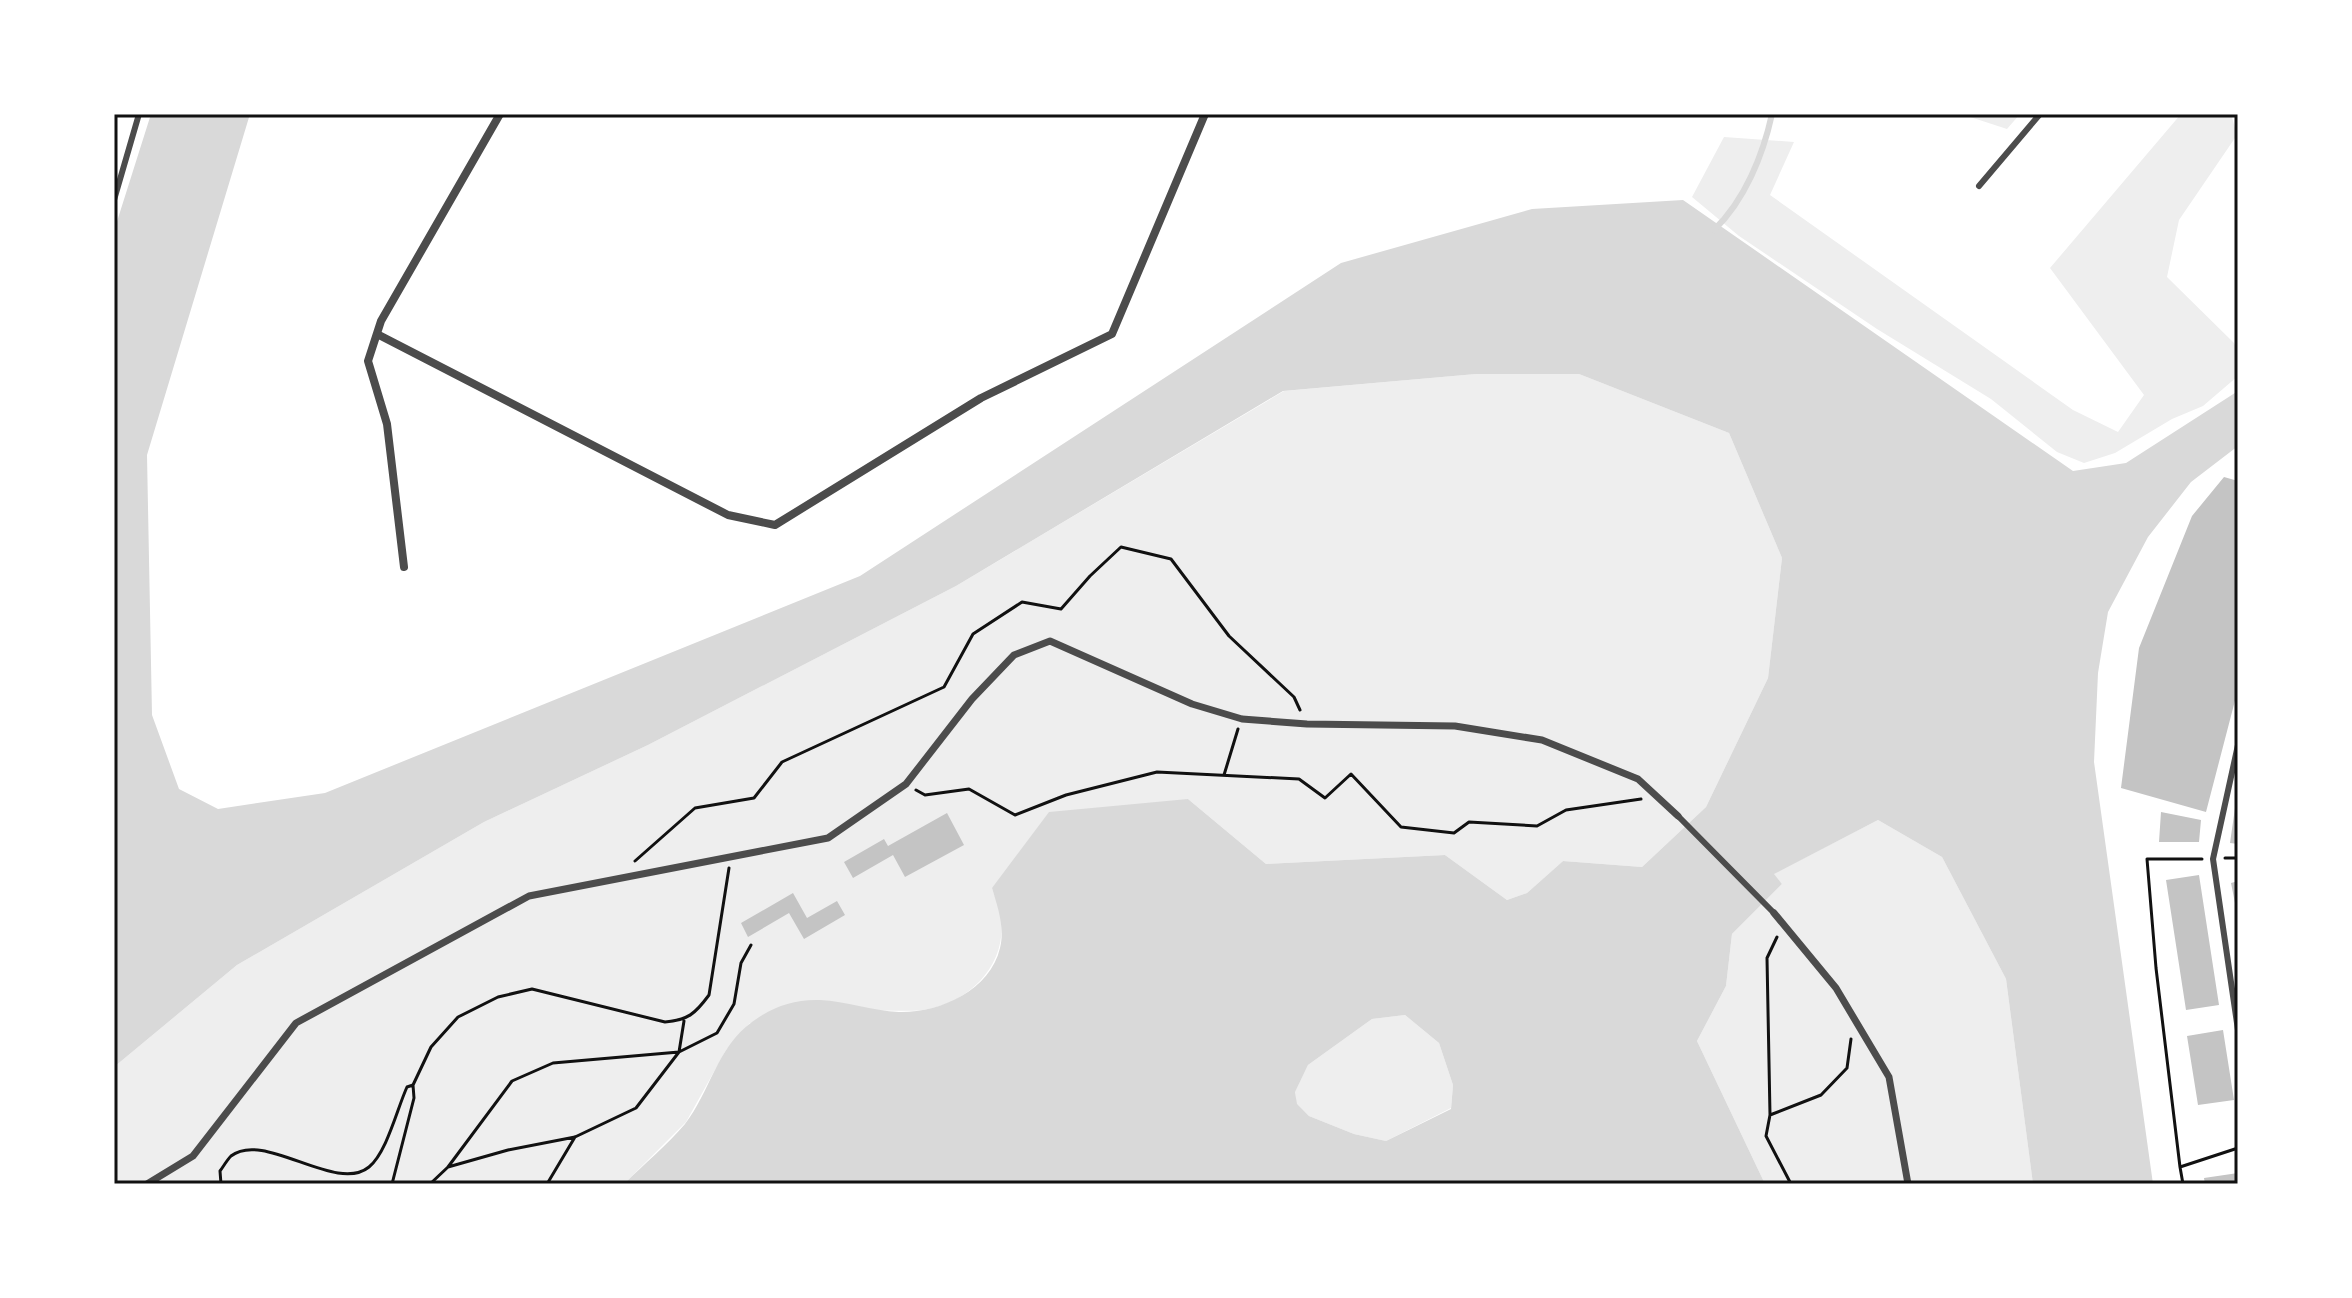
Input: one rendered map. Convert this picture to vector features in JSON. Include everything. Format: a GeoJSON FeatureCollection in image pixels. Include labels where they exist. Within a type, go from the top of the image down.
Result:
{"type":"FeatureCollection","features":[{"type":"Feature","properties":{"kind":"street"},"geometry":{"type":"LineString","coordinates":[[404,567],[387,424],[368,361],[381,321],[500,114]]}},
{"type":"Feature","properties":{"kind":"street"},"geometry":{"type":"LineString","coordinates":[[377,334],[728,515],[775,525],[981,398],[1112,334],[1205,114]]}},
{"type":"Feature","properties":{"kind":"street"},"geometry":{"type":"LineString","coordinates":[[147,1184],[193,1156],[296,1023],[529,896],[828,838],[906,784],[972,699],[1014,655],[1050,641],[1192,704],[1242,719],[1307,724],[1455,726],[1542,740],[1638,779],[1678,816]]}},
{"type":"Feature","properties":{"kind":"street"},"geometry":{"type":"LineString","coordinates":[[1774,913],[1836,988],[1889,1077],[1908,1184]]}},
{"type":"Feature","properties":{"kind":"lane"},"geometry":{"type":"LineString","coordinates":[[114,200],[139,114]]}},
{"type":"Feature","properties":{"kind":"lane"},"geometry":{"type":"LineString","coordinates":[[1979,186],[2040,114]]}},
{"type":"Feature","properties":{"kind":"lane"},"geometry":{"type":"LineString","coordinates":[[2238,745],[2213,859],[2238,1030]]}},
{"type":"Feature","properties":{"kind":"lane"},"geometry":{"type":"LineString","coordinates":[[1678,816],[1774,913]]}},
{"type":"Feature","properties":{"kind":"path"},"geometry":{"type":"LineString","coordinates":[[1224,775],[1242,719]]}},
{"type":"Feature","properties":{"kind":"path"},"geometry":{"type":"LineString","coordinates":[[906,784],[925,795],[969,789],[1015,815],[1066,795],[1157,772],[1299,779],[1325,798],[1351,774],[1401,827],[1454,833],[1469,822],[1537,826],[1566,810],[1657,797]]}},
{"type":"Feature","properties":{"kind":"path"},"geometry":{"type":"LineString","coordinates":[[392,1184],[414,1098],[413,1085],[431,1047],[458,1017],[498,997],[532,989],[665,1022],[684,1020],[700,1008],[709,995],[730,856]]}},
{"type":"Feature","properties":{"kind":"path"},"geometry":{"type":"LineString","coordinates":[[2183,1184],[2156,968],[2147,859],[2238,858]]}},
{"type":"Feature","properties":{"kind":"path"},"geometry":{"type":"LineString","coordinates":[[1782,925],[1767,958],[1770,1115],[1766,1136],[1791,1184]]}},
{"type":"Feature","properties":{"kind":"path"},"geometry":{"type":"LineString","coordinates":[[430,1184],[448,1167],[512,1081],[553,1063],[679,1052],[717,1033],[734,1004],[741,963],[751,945]]}},
{"type":"Feature","properties":{"kind":"path"},"geometry":{"type":"LineString","coordinates":[[1770,1115],[1821,1095],[1847,1068],[1854,1017]]}},
{"type":"Feature","properties":{"kind":"path"},"geometry":{"type":"LineString","coordinates":[[448,1167],[508,1150],[575,1137],[636,1108],[679,1052],[684,1020]]}},
{"type":"Feature","properties":{"kind":"path"},"geometry":{"type":"LineString","coordinates":[[221,1184],[220,1171],[232,1155],[251,1149],[332,1171],[357,1174],[372,1165],[384,1145],[407,1087],[413,1085]]}},
{"type":"Feature","properties":{"kind":"path"},"geometry":{"type":"LineString","coordinates":[[547,1184],[575,1137]]}},
{"type":"Feature","properties":{"kind":"path"},"geometry":{"type":"LineString","coordinates":[[2180,1167],[2238,1148]]}},
{"type":"Feature","properties":{"kind":"shaded area"},"geometry":{"type":"Polygon","coordinates":[[[151,114],[250,114],[147,455],[152,715],[179,789],[218,809],[325,793],[860,576],[1341,263],[1532,209],[1683,200],[2073,471],[2126,463],[2238,391],[2238,446],[2191,482],[2148,537],[2108,612],[2098,673],[2094,762],[2153,1184],[2033,1184],[2006,979],[1942,857],[1878,820],[1774,874],[1782,884],[1732,934],[1726,986],[1697,1041],[1765,1184],[624,1184],[685,1124],[730,1044],[740,1032],[767,1012],[810,1000],[889,1011],[914,1011],[946,1004],[974,987],[986,976],[1000,948],[1001,926],[992,888],[1049,812],[1188,799],[1266,864],[1445,855],[1507,900],[1527,893],[1563,861],[1642,867],[1706,807],[1768,678],[1782,558],[1729,433],[1579,374],[1476,374],[1283,391],[956,586],[648,745],[484,822],[237,965],[114,1067],[114,231],[151,114]],[[1405,1015],[1372,1019],[1308,1065],[1295,1092],[1297,1104],[1309,1116],[1354,1134],[1386,1141],[1451,1109],[1453,1085],[1439,1043],[1405,1015]]]}},
{"type":"Feature","properties":{"kind":"shaded area"},"geometry":{"type":"Polygon","coordinates":[[[1961,114],[2020,114],[2007,129],[1961,114]]]}},
{"type":"Feature","properties":{"kind":"shaded area"},"geometry":{"type":"Polygon","coordinates":[[[2181,114],[2231,114],[2237,135],[2179,220],[2167,277],[2234,343],[2238,352],[2238,376],[2203,406],[2172,419],[2115,453],[2084,463],[2057,452],[1991,399],[1877,329],[1739,236],[1692,197],[1724,137],[1794,142],[1770,195],[2073,410],[2118,432],[2144,395],[2050,268],[2181,114]]]}},
{"type":"Feature","properties":{"kind":"shaded area"},"geometry":{"type":"Polygon","coordinates":[[[1476,374],[1579,374],[1729,433],[1782,558],[1768,678],[1706,807],[1642,867],[1563,861],[1527,893],[1507,900],[1445,855],[1266,864],[1188,799],[992,888],[1001,918],[998,950],[983,977],[959,998],[921,1010],[873,1011],[750,1023],[726,1050],[686,1122],[624,1184],[114,1184],[114,1067],[237,965],[484,822],[648,745],[956,586],[1284,391],[1476,374]]]}},
{"type":"Feature","properties":{"kind":"shaded area"},"geometry":{"type":"Polygon","coordinates":[[[1878,820],[1942,857],[2006,979],[2033,1184],[1765,1184],[1697,1041],[1726,986],[1732,934],[1782,884],[1773,874],[1878,820]]]}},
{"type":"Feature","properties":{"kind":"shaded area"},"geometry":{"type":"Polygon","coordinates":[[[1405,1015],[1439,1043],[1453,1085],[1451,1108],[1386,1141],[1354,1134],[1309,1116],[1296,1104],[1295,1091],[1308,1065],[1372,1019],[1405,1015]]]}},
{"type":"Feature","properties":{"kind":"building"},"geometry":{"type":"Polygon","coordinates":[[[2224,477],[2238,481],[2238,689],[2206,812],[2121,788],[2139,648],[2192,516],[2224,477]]]}},
{"type":"Feature","properties":{"kind":"building"},"geometry":{"type":"Polygon","coordinates":[[[2238,801],[2238,844],[2230,843],[2238,801]]]}},
{"type":"Feature","properties":{"kind":"building"},"geometry":{"type":"Polygon","coordinates":[[[2161,812],[2201,820],[2199,842],[2159,842],[2161,812]]]}},
{"type":"Feature","properties":{"kind":"building"},"geometry":{"type":"Polygon","coordinates":[[[947,813],[964,845],[905,877],[893,855],[853,878],[844,862],[884,839],[888,846],[947,813]]]}},
{"type":"Feature","properties":{"kind":"building"},"geometry":{"type":"Polygon","coordinates":[[[2199,875],[2219,1005],[2186,1010],[2166,880],[2199,875]]]}},
{"type":"Feature","properties":{"kind":"building"},"geometry":{"type":"Polygon","coordinates":[[[2238,881],[2238,913],[2237,913],[2231,883],[2238,881]]]}},
{"type":"Feature","properties":{"kind":"building"},"geometry":{"type":"Polygon","coordinates":[[[793,893],[807,918],[837,901],[845,915],[804,939],[789,913],[748,937],[741,923],[793,893]]]}},
{"type":"Feature","properties":{"kind":"building"},"geometry":{"type":"Polygon","coordinates":[[[2223,1030],[2234,1100],[2198,1105],[2187,1036],[2223,1030]]]}},
{"type":"Feature","properties":{"kind":"building"},"geometry":{"type":"Polygon","coordinates":[[[2238,1173],[2238,1184],[2205,1184],[2204,1178],[2238,1173]]]}},
{"type":"Feature","properties":{"kind":"waterway"},"geometry":{"type":"LineString","coordinates":[[1714,230],[1744,191],[1764,145],[1772,114]]}}]}
